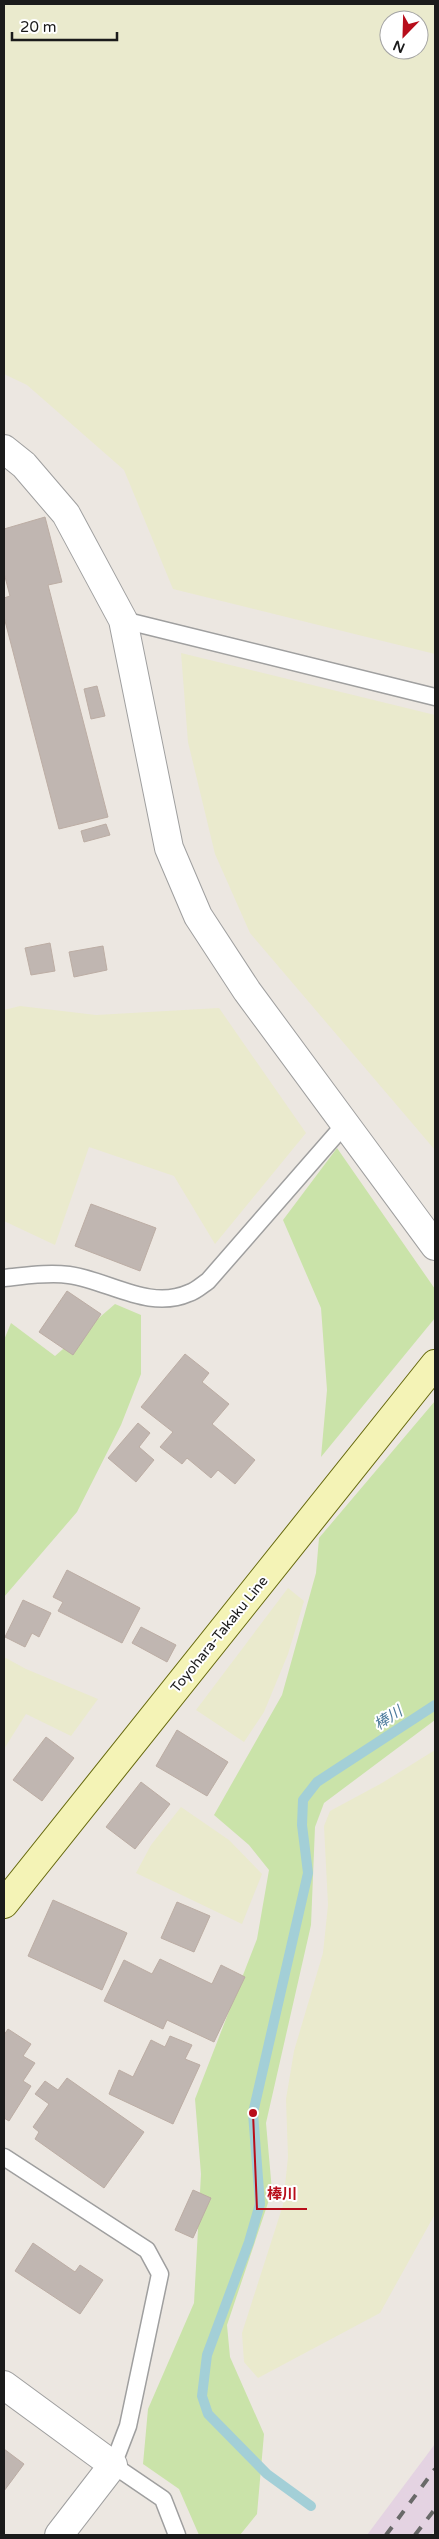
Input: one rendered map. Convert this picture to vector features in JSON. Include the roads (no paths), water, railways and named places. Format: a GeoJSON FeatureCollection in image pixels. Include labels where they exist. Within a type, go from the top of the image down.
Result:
{"type":"FeatureCollection","features":[{"type":"Feature","properties":{"kind":"main road","name":"Toyohara-Takaku Line"},"geometry":{"type":"LineString","coordinates":[[4,1904],[435,1364]]}},
{"type":"Feature","properties":{"kind":"street"},"geometry":{"type":"LineString","coordinates":[[4,449],[24,465],[66,514],[123,620],[170,848],[198,916],[247,991],[435,1246]]}},
{"type":"Feature","properties":{"kind":"street"},"geometry":{"type":"LineString","coordinates":[[4,2385],[113,2464],[59,2535]]}},
{"type":"Feature","properties":{"kind":"lane"},"geometry":{"type":"LineString","coordinates":[[123,620],[435,697]]}},
{"type":"Feature","properties":{"kind":"lane"},"geometry":{"type":"LineString","coordinates":[[4,1278],[43,1274],[70,1275],[146,1297],[166,1299],[189,1294],[208,1281],[345,1124]]}},
{"type":"Feature","properties":{"kind":"lane"},"geometry":{"type":"LineString","coordinates":[[4,2157],[147,2250],[160,2274],[128,2426],[113,2464],[163,2499],[176,2535]]}},
{"type":"Feature","properties":{"kind":"waterway","name":"棒川"},"geometry":{"type":"LineString","coordinates":[[311,2506],[267,2474],[208,2414],[202,2396],[207,2355],[249,2242],[260,2204],[253,2113],[308,1873],[302,1825],[303,1800],[317,1782],[435,1705]]}},
{"type":"Feature","properties":{"kind":"railway"},"geometry":{"type":"LineString","coordinates":[[386,2535],[435,2469]]}},
{"type":"Feature","properties":{"kind":"railway"},"geometry":{"type":"LineString","coordinates":[[415,2535],[435,2509]]}},
{"type":"Feature","properties":{"kind":"place","name":"棒川"},"geometry":{"type":"Point","coordinates":[253,2113]}}]}
